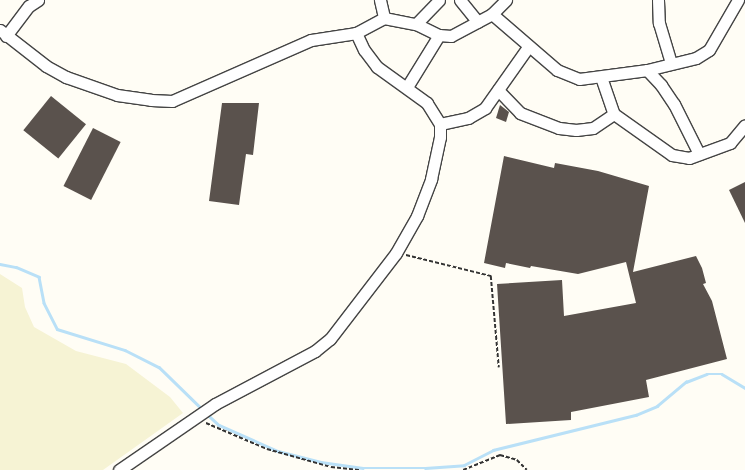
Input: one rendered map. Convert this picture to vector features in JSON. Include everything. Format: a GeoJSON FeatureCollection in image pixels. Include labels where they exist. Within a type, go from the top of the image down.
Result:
{"type":"FeatureCollection","features":[{"type":"Feature","properties":{"kind":"street"},"geometry":{"type":"LineString","coordinates":[[38,0],[29,6],[3,33],[46,66],[66,77],[117,95],[172,101],[311,40],[356,33],[384,18],[416,24],[439,36],[451,36],[492,14],[506,0]]}},
{"type":"Feature","properties":{"kind":"street"},"geometry":{"type":"LineString","coordinates":[[380,0],[384,18]]}},
{"type":"Feature","properties":{"kind":"street"},"geometry":{"type":"LineString","coordinates":[[416,24],[439,0]]}},
{"type":"Feature","properties":{"kind":"street"},"geometry":{"type":"LineString","coordinates":[[460,0],[478,22]]}},
{"type":"Feature","properties":{"kind":"street"},"geometry":{"type":"LineString","coordinates":[[658,0],[659,23],[671,63]]}},
{"type":"Feature","properties":{"kind":"street"},"geometry":{"type":"LineString","coordinates":[[492,14],[528,47],[557,70],[579,79],[647,70],[696,58],[709,50],[738,0]]}},
{"type":"Feature","properties":{"kind":"street"},"geometry":{"type":"LineString","coordinates":[[119,470],[215,404],[315,351],[330,339],[396,253],[428,192],[440,137],[440,124],[427,103],[407,87],[377,67],[364,50],[356,33]]}},
{"type":"Feature","properties":{"kind":"street"},"geometry":{"type":"LineString","coordinates":[[407,87],[439,36]]}},
{"type":"Feature","properties":{"kind":"street"},"geometry":{"type":"LineString","coordinates":[[440,124],[468,118],[485,108],[528,47]]}},
{"type":"Feature","properties":{"kind":"street"},"geometry":{"type":"LineString","coordinates":[[647,70],[662,85],[674,104],[699,154]]}},
{"type":"Feature","properties":{"kind":"street"},"geometry":{"type":"LineString","coordinates":[[601,77],[614,114],[672,154],[689,158],[730,143],[745,125]]}},
{"type":"Feature","properties":{"kind":"street"},"geometry":{"type":"LineString","coordinates":[[498,90],[520,113],[559,128],[576,130],[593,128],[614,114]]}},
{"type":"Feature","properties":{"kind":"path"},"geometry":{"type":"LineString","coordinates":[[396,253],[492,276],[498,368]]}},
{"type":"Feature","properties":{"kind":"path"},"geometry":{"type":"LineString","coordinates":[[195,418],[267,449],[331,467],[361,470]]}},
{"type":"Feature","properties":{"kind":"path"},"geometry":{"type":"LineString","coordinates":[[463,470],[500,455],[517,460],[527,470]]}},
{"type":"Feature","properties":{"kind":"shaded area"},"geometry":{"type":"Polygon","coordinates":[[[0,274],[22,288],[25,307],[34,327],[76,351],[126,364],[170,397],[183,413],[103,470],[0,470],[0,274]]]}},
{"type":"Feature","properties":{"kind":"building"},"geometry":{"type":"Polygon","coordinates":[[[51,96],[86,124],[58,159],[23,130],[51,96]]]}},
{"type":"Feature","properties":{"kind":"building"},"geometry":{"type":"Polygon","coordinates":[[[222,103],[259,103],[253,155],[246,154],[239,205],[209,201],[222,103]]]}},
{"type":"Feature","properties":{"kind":"building"},"geometry":{"type":"Polygon","coordinates":[[[500,105],[509,112],[506,122],[496,118],[500,105]]]}},
{"type":"Feature","properties":{"kind":"building"},"geometry":{"type":"Polygon","coordinates":[[[93,128],[121,142],[91,200],[63,186],[93,128]]]}},
{"type":"Feature","properties":{"kind":"building"},"geometry":{"type":"Polygon","coordinates":[[[504,156],[554,168],[555,163],[598,171],[649,186],[633,272],[696,256],[702,268],[706,283],[703,284],[712,301],[727,359],[646,380],[649,397],[571,412],[571,420],[506,424],[497,284],[562,280],[564,316],[636,303],[626,262],[578,274],[531,266],[530,268],[506,263],[505,268],[484,263],[504,156]]]}},
{"type":"Feature","properties":{"kind":"building"},"geometry":{"type":"Polygon","coordinates":[[[745,182],[745,223],[729,190],[745,182]]]}},
{"type":"Feature","properties":{"kind":"waterway"},"geometry":{"type":"LineString","coordinates":[[0,264],[16,267],[39,277],[44,303],[57,329],[125,350],[159,367],[202,409]]}},
{"type":"Feature","properties":{"kind":"waterway"},"geometry":{"type":"LineString","coordinates":[[207,414],[219,425],[278,451],[321,462],[363,468],[425,468],[464,465],[493,450],[636,415],[657,406],[686,382],[707,374],[722,374],[745,388]]}}]}
